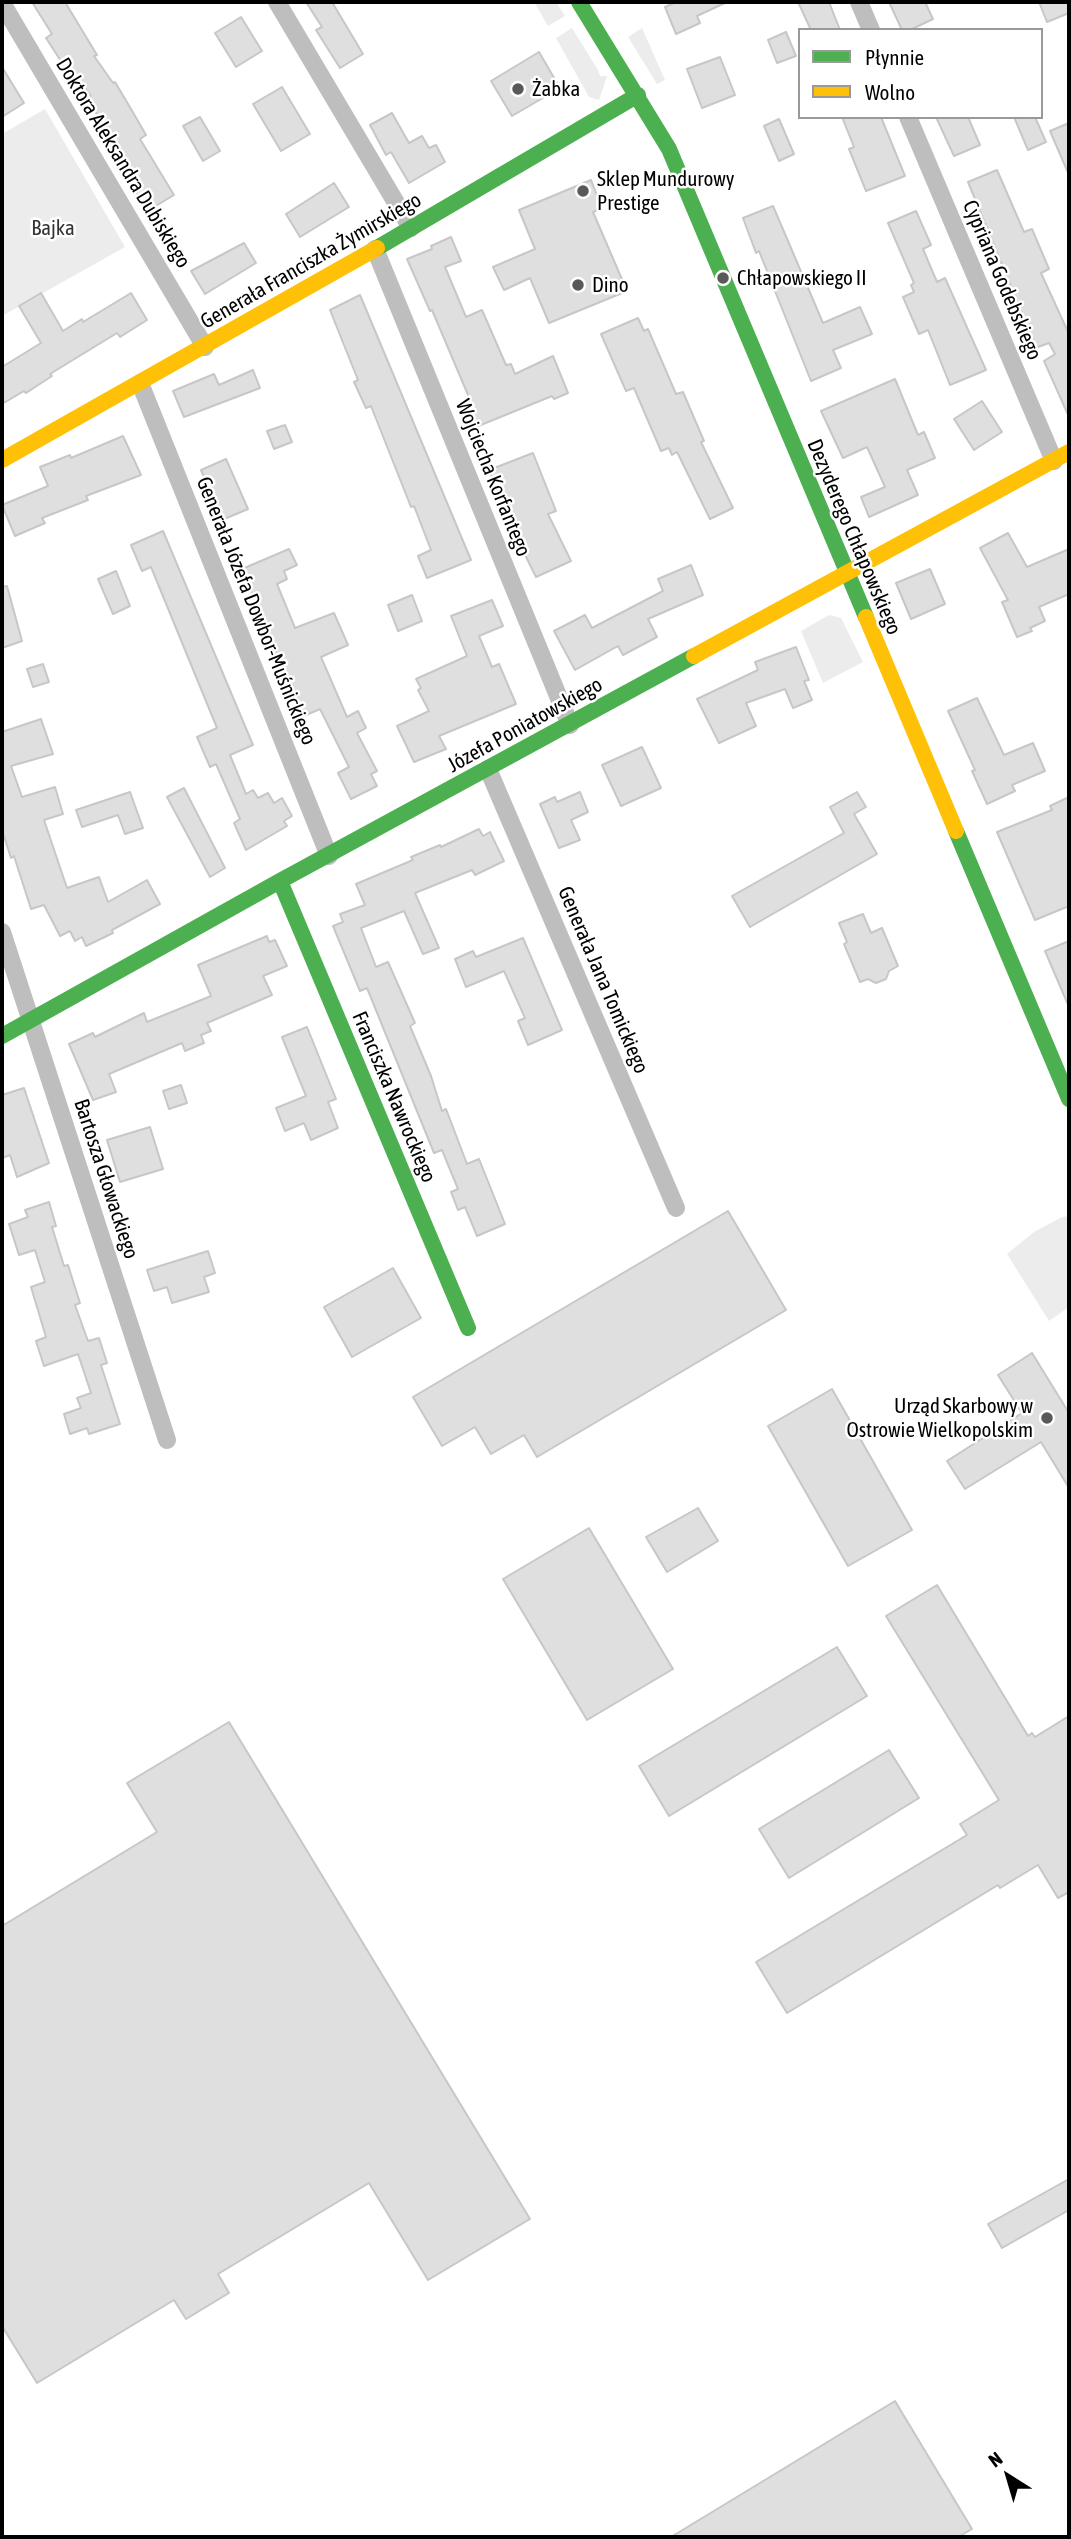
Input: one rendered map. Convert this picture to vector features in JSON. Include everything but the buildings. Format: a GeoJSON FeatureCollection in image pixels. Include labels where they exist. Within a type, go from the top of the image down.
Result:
{"type":"FeatureCollection","features":[{"type":"Feature","properties":{"kind":"street","name":"Doktora Aleksandra Dubiskiego"},"geometry":{"type":"LineString","coordinates":[[2,2],[205,346]]}},
{"type":"Feature","properties":{"kind":"street"},"geometry":{"type":"LineString","coordinates":[[277,2],[411,228]]}},
{"type":"Feature","properties":{"kind":"street","name":"Dezyderego Chłapowskiego"},"geometry":{"type":"LineString","coordinates":[[579,2],[638,95],[673,159],[1069,1099]]}},
{"type":"Feature","properties":{"kind":"street"},"geometry":{"type":"LineString","coordinates":[[859,2],[870,28]]}},
{"type":"Feature","properties":{"kind":"street","name":"Generała Franciszka Żymirskiego"},"geometry":{"type":"LineString","coordinates":[[2,460],[375,249],[638,95]]}},
{"type":"Feature","properties":{"kind":"street","name":"Cypriana Godebskiego"},"geometry":{"type":"LineString","coordinates":[[909,119],[1062,456]]}},
{"type":"Feature","properties":{"kind":"street","name":"Wojciecha Korfantego"},"geometry":{"type":"LineString","coordinates":[[375,249],[570,724]]}},
{"type":"Feature","properties":{"kind":"street","name":"Generała Józefa Dowbor-Muśnickiego"},"geometry":{"type":"LineString","coordinates":[[140,383],[330,856]]}},
{"type":"Feature","properties":{"kind":"street","name":"Józefa Poniatowskiego"},"geometry":{"type":"LineString","coordinates":[[2,1036],[280,881],[1062,456]]}},
{"type":"Feature","properties":{"kind":"street","name":"Generała Jana Tomickiego"},"geometry":{"type":"LineString","coordinates":[[488,769],[676,1209]]}},
{"type":"Feature","properties":{"kind":"street","name":"Franciszka Nawrockiego"},"geometry":{"type":"LineString","coordinates":[[280,881],[468,1328]]}},
{"type":"Feature","properties":{"kind":"street","name":"Bartosza Głowackiego"},"geometry":{"type":"LineString","coordinates":[[2,932],[167,1440]]}},
{"type":"Feature","properties":{"kind":"green space"},"geometry":{"type":"Polygon","coordinates":[[[534,2],[556,2],[565,16],[548,26],[534,2]]]}},
{"type":"Feature","properties":{"kind":"green space"},"geometry":{"type":"Polygon","coordinates":[[[572,28],[600,76],[607,76],[599,100],[589,97],[556,38],[572,28]]]}},
{"type":"Feature","properties":{"kind":"green space"},"geometry":{"type":"Polygon","coordinates":[[[642,28],[665,80],[657,84],[628,37],[642,28]]]}},
{"type":"Feature","properties":{"kind":"green space","name":"Bajka"},"geometry":{"type":"Polygon","coordinates":[[[45,109],[125,247],[2,316],[2,134],[45,109]]]}},
{"type":"Feature","properties":{"kind":"green space"},"geometry":{"type":"Polygon","coordinates":[[[829,615],[841,618],[863,662],[823,683],[801,631],[829,615]]]}},
{"type":"Feature","properties":{"kind":"green space"},"geometry":{"type":"Polygon","coordinates":[[[1069,1216],[1069,1307],[1049,1321],[1007,1254],[1034,1232],[1069,1216]]]}},
{"type":"Feature","properties":{"kind":"traffic: fast"},"geometry":{"type":"LineString","coordinates":[[579,2],[669,149],[866,617]]}},
{"type":"Feature","properties":{"kind":"traffic: fast"},"geometry":{"type":"LineString","coordinates":[[377,248],[638,95]]}},
{"type":"Feature","properties":{"kind":"traffic: fast"},"geometry":{"type":"LineString","coordinates":[[2,1036],[694,656]]}},
{"type":"Feature","properties":{"kind":"traffic: fast"},"geometry":{"type":"LineString","coordinates":[[956,831],[1069,1099]]}},
{"type":"Feature","properties":{"kind":"traffic: fast"},"geometry":{"type":"LineString","coordinates":[[280,881],[468,1328]]}},
{"type":"Feature","properties":{"kind":"traffic: slow"},"geometry":{"type":"LineString","coordinates":[[2,460],[377,248]]}},
{"type":"Feature","properties":{"kind":"traffic: slow"},"geometry":{"type":"LineString","coordinates":[[694,656],[1069,452]]}},
{"type":"Feature","properties":{"kind":"traffic: slow"},"geometry":{"type":"LineString","coordinates":[[866,617],[956,831]]}},
{"type":"Feature","properties":{"kind":"place","name":"Żabka"},"geometry":{"type":"Point","coordinates":[518,89]}},
{"type":"Feature","properties":{"kind":"place","name":"Sklep Mundurowy Prestige"},"geometry":{"type":"Point","coordinates":[583,191]}},
{"type":"Feature","properties":{"kind":"place","name":"Chłapowskiego II"},"geometry":{"type":"Point","coordinates":[723,278]}},
{"type":"Feature","properties":{"kind":"place","name":"Dino"},"geometry":{"type":"Point","coordinates":[578,285]}},
{"type":"Feature","properties":{"kind":"place","name":"Urząd Skarbowy w Ostrowie Wielkopolskim"},"geometry":{"type":"Point","coordinates":[1047,1418]}}]}
